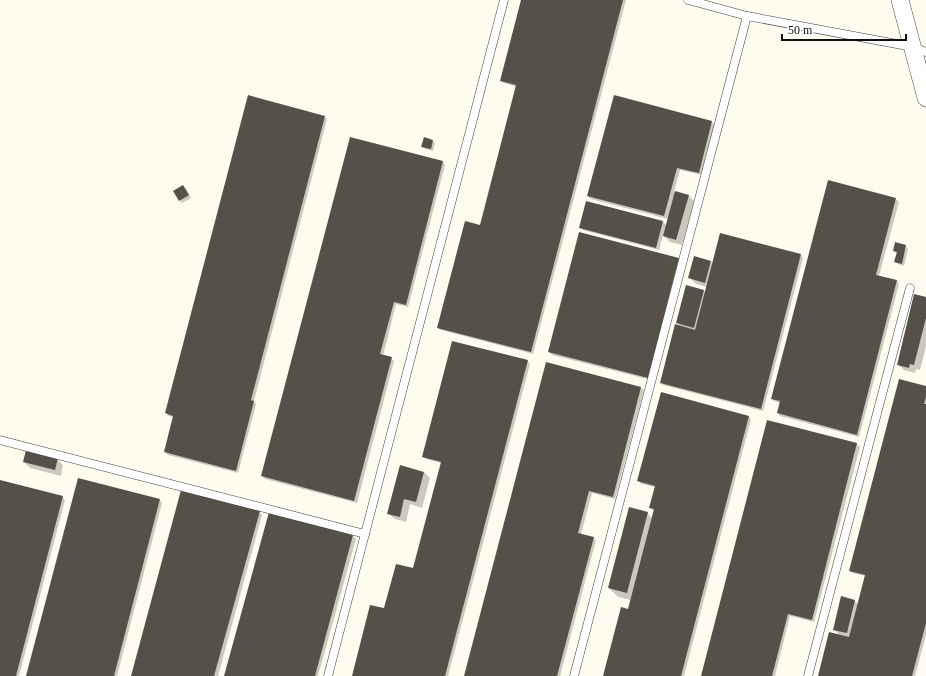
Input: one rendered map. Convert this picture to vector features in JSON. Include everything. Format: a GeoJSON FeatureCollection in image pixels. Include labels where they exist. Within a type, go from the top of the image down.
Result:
{"type":"FeatureCollection","features":[{"type":"Feature","properties":{"kind":"street"},"geometry":{"type":"LineString","coordinates":[[900,0],[919,50],[926,98]]}},
{"type":"Feature","properties":{"kind":"lane"},"geometry":{"type":"LineString","coordinates":[[328,676],[504,0]]}},
{"type":"Feature","properties":{"kind":"lane"},"geometry":{"type":"LineString","coordinates":[[688,0],[747,16],[919,50]]}},
{"type":"Feature","properties":{"kind":"lane"},"geometry":{"type":"LineString","coordinates":[[574,676],[747,16]]}},
{"type":"Feature","properties":{"kind":"lane"},"geometry":{"type":"LineString","coordinates":[[808,676],[910,288]]}},
{"type":"Feature","properties":{"kind":"lane"},"geometry":{"type":"LineString","coordinates":[[0,440],[366,534]]}},
{"type":"Feature","properties":{"kind":"building"},"geometry":{"type":"Polygon","coordinates":[[[521,0],[623,0],[531,352],[437,328],[465,221],[480,225],[516,85],[500,81],[521,0]]]}},
{"type":"Feature","properties":{"kind":"building"},"geometry":{"type":"Polygon","coordinates":[[[248,95],[325,116],[251,400],[254,401],[236,471],[164,452],[173,416],[165,413],[248,95]]]}},
{"type":"Feature","properties":{"kind":"building"},"geometry":{"type":"Polygon","coordinates":[[[614,95],[712,121],[699,173],[677,168],[664,216],[587,196],[614,95]]]}},
{"type":"Feature","properties":{"kind":"building"},"geometry":{"type":"Polygon","coordinates":[[[350,137],[443,161],[406,305],[394,302],[380,354],[392,357],[354,501],[261,476],[350,137]]]}},
{"type":"Feature","properties":{"kind":"building"},"geometry":{"type":"Polygon","coordinates":[[[424,137],[433,140],[431,149],[421,147],[424,137]]]}},
{"type":"Feature","properties":{"kind":"building"},"geometry":{"type":"Polygon","coordinates":[[[828,180],[896,198],[876,275],[897,280],[857,435],[777,413],[780,401],[771,399],[828,180]]]}},
{"type":"Feature","properties":{"kind":"building"},"geometry":{"type":"Polygon","coordinates":[[[183,185],[189,195],[179,201],[173,191],[183,185]]]}},
{"type":"Feature","properties":{"kind":"building"},"geometry":{"type":"Polygon","coordinates":[[[675,191],[689,195],[676,240],[663,236],[675,191]]]}},
{"type":"Feature","properties":{"kind":"building"},"geometry":{"type":"Polygon","coordinates":[[[586,201],[663,221],[656,248],[579,228],[586,201]]]}},
{"type":"Feature","properties":{"kind":"building"},"geometry":{"type":"Polygon","coordinates":[[[579,232],[679,258],[648,378],[548,352],[579,232]]]}},
{"type":"Feature","properties":{"kind":"building"},"geometry":{"type":"Polygon","coordinates":[[[720,233],[801,254],[761,409],[660,383],[675,324],[695,330],[720,233]]]}},
{"type":"Feature","properties":{"kind":"building"},"geometry":{"type":"Polygon","coordinates":[[[895,242],[906,245],[902,264],[894,262],[897,252],[893,251],[895,242]]]}},
{"type":"Feature","properties":{"kind":"building"},"geometry":{"type":"Polygon","coordinates":[[[694,256],[711,261],[705,283],[688,278],[694,256]]]}},
{"type":"Feature","properties":{"kind":"building"},"geometry":{"type":"Polygon","coordinates":[[[686,285],[704,290],[694,328],[676,323],[686,285]]]}},
{"type":"Feature","properties":{"kind":"building"},"geometry":{"type":"Polygon","coordinates":[[[914,294],[926,297],[926,318],[914,365],[910,364],[909,368],[897,365],[914,294]]]}},
{"type":"Feature","properties":{"kind":"building"},"geometry":{"type":"Polygon","coordinates":[[[452,341],[528,360],[445,676],[352,676],[370,605],[384,608],[396,564],[413,568],[441,462],[422,457],[452,341]]]}},
{"type":"Feature","properties":{"kind":"building"},"geometry":{"type":"Polygon","coordinates":[[[546,362],[641,387],[613,497],[589,491],[578,533],[594,537],[557,676],[464,676],[546,362]]]}},
{"type":"Feature","properties":{"kind":"building"},"geometry":{"type":"Polygon","coordinates":[[[899,379],[926,386],[926,397],[924,404],[926,404],[926,623],[912,676],[818,676],[829,632],[849,637],[865,575],[849,571],[899,379]]]}},
{"type":"Feature","properties":{"kind":"building"},"geometry":{"type":"Polygon","coordinates":[[[661,392],[749,416],[681,676],[603,676],[621,607],[628,609],[654,509],[649,508],[655,486],[637,481],[661,392]]]}},
{"type":"Feature","properties":{"kind":"building"},"geometry":{"type":"Polygon","coordinates":[[[767,420],[857,443],[812,620],[788,614],[772,676],[701,676],[767,420]]]}},
{"type":"Feature","properties":{"kind":"building"},"geometry":{"type":"Polygon","coordinates":[[[26,450],[58,458],[55,470],[23,462],[26,450]]]}},
{"type":"Feature","properties":{"kind":"building"},"geometry":{"type":"Polygon","coordinates":[[[400,465],[424,472],[416,502],[404,499],[400,517],[387,514],[400,465]]]}},
{"type":"Feature","properties":{"kind":"building"},"geometry":{"type":"Polygon","coordinates":[[[78,478],[160,499],[114,676],[26,676],[78,478]]]}},
{"type":"Feature","properties":{"kind":"building"},"geometry":{"type":"Polygon","coordinates":[[[0,480],[63,496],[16,676],[0,676],[0,480]]]}},
{"type":"Feature","properties":{"kind":"building"},"geometry":{"type":"Polygon","coordinates":[[[181,490],[260,511],[214,676],[131,676],[181,490]]]}},
{"type":"Feature","properties":{"kind":"building"},"geometry":{"type":"Polygon","coordinates":[[[629,507],[648,512],[627,593],[608,588],[629,507]]]}},
{"type":"Feature","properties":{"kind":"building"},"geometry":{"type":"Polygon","coordinates":[[[269,512],[353,535],[315,676],[224,676],[269,512]]]}},
{"type":"Feature","properties":{"kind":"building"},"geometry":{"type":"Polygon","coordinates":[[[841,596],[855,600],[847,633],[833,630],[841,596]]]}}]}
